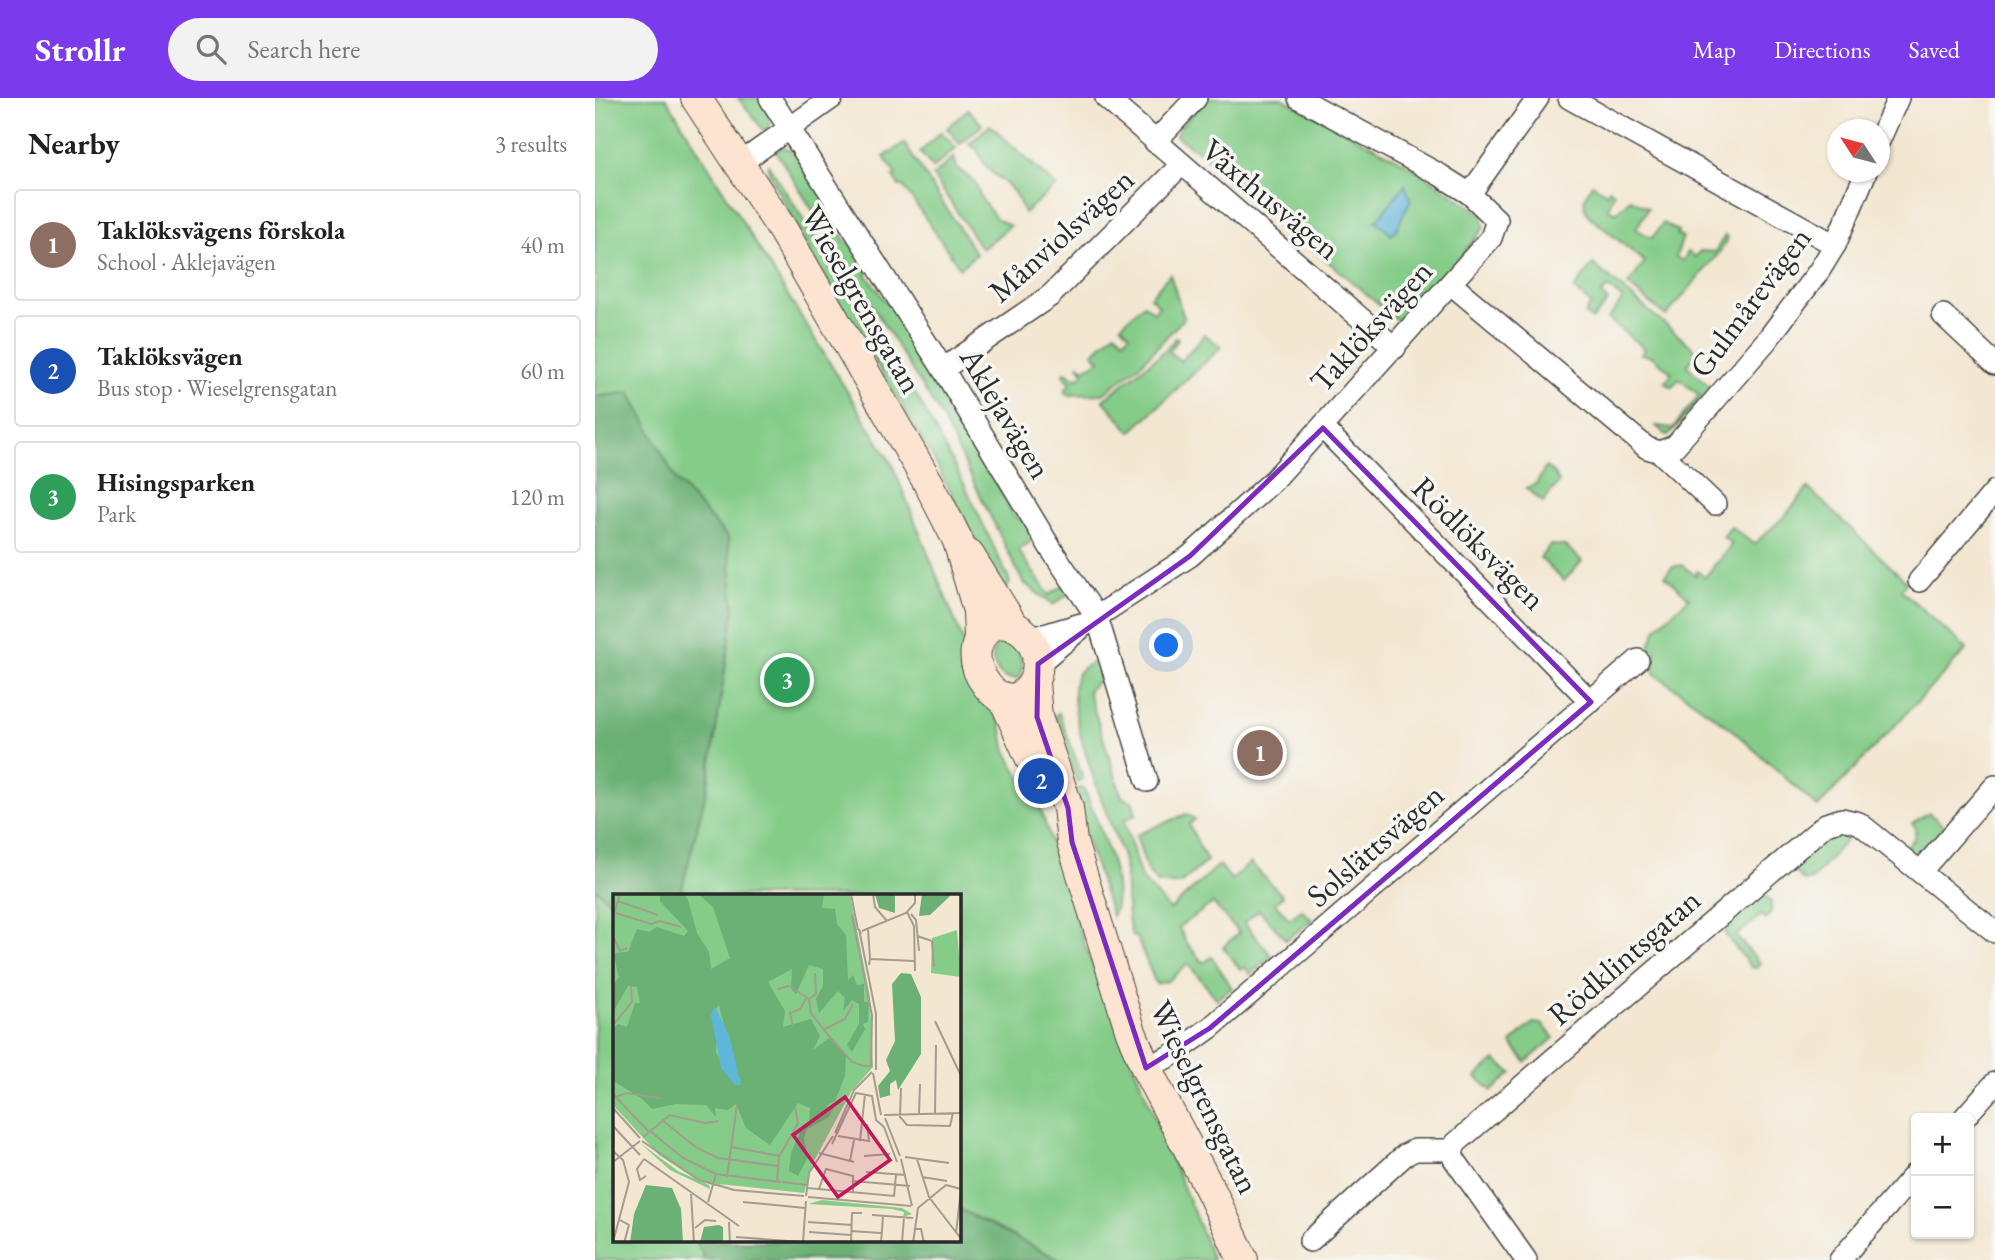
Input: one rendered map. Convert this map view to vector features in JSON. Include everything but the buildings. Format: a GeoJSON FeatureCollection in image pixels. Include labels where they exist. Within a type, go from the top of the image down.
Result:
{"type":"FeatureCollection","features":[{"type":"Feature","properties":{"kind":"street","name":"Wieselgrensgatan"},"geometry":{"type":"LineString","coordinates":[[696,98],[792,245],[929,484],[958,541],[978,611],[979,637],[975,652],[978,671],[989,688],[1003,697],[1055,817],[1072,842]]}},
{"type":"Feature","properties":{"kind":"street","name":"Aklejavägen"},"geometry":{"type":"LineString","coordinates":[[770,98],[943,369],[1092,620],[1147,780]]}},
{"type":"Feature","properties":{"kind":"street"},"geometry":{"type":"LineString","coordinates":[[739,164],[832,98]]}},
{"type":"Feature","properties":{"kind":"street","name":"Växthusvägen"},"geometry":{"type":"LineString","coordinates":[[1106,98],[1395,348]]}},
{"type":"Feature","properties":{"kind":"street","name":"Månviolsvägen"},"geometry":{"type":"LineString","coordinates":[[1155,142],[1196,98]]}},
{"type":"Feature","properties":{"kind":"street"},"geometry":{"type":"LineString","coordinates":[[1299,98],[1471,194],[1538,98]]}},
{"type":"Feature","properties":{"kind":"street"},"geometry":{"type":"LineString","coordinates":[[1569,98],[1835,245]]}},
{"type":"Feature","properties":{"kind":"street"},"geometry":{"type":"LineString","coordinates":[[1889,119],[1898,98]]}},
{"type":"Feature","properties":{"kind":"street","name":"Månviolsvägen"},"geometry":{"type":"LineString","coordinates":[[943,369],[1050,296],[1181,165]]}},
{"type":"Feature","properties":{"kind":"street","name":"Gulmårevägen"},"geometry":{"type":"LineString","coordinates":[[1660,452],[1675,446],[1747,363],[1819,271],[1835,245],[1862,182]]}},
{"type":"Feature","properties":{"kind":"street","name":"Taklöksvägen"},"geometry":{"type":"LineString","coordinates":[[1036,674],[1092,620],[1190,556],[1277,477],[1395,348],[1491,238],[1497,220],[1471,194]]}},
{"type":"Feature","properties":{"kind":"street"},"geometry":{"type":"LineString","coordinates":[[1451,284],[1647,448],[1660,452],[1715,505]]}},
{"type":"Feature","properties":{"kind":"street"},"geometry":{"type":"LineString","coordinates":[[1943,315],[1995,364]]}},
{"type":"Feature","properties":{"kind":"street","name":"Rödlöksvägen"},"geometry":{"type":"LineString","coordinates":[[1322,428],[1591,702]]}},
{"type":"Feature","properties":{"kind":"street"},"geometry":{"type":"LineString","coordinates":[[1919,581],[1995,491]]}},
{"type":"Feature","properties":{"kind":"street","name":"Wieselgrensgatan"},"geometry":{"type":"LineString","coordinates":[[958,541],[976,562],[1019,630],[1033,646],[1037,717],[1068,808],[1072,842],[1120,1000],[1146,1068],[1212,1193],[1243,1260]]}},
{"type":"Feature","properties":{"kind":"street","name":"Taklöksvägen"},"geometry":{"type":"LineString","coordinates":[[1019,630],[1044,635],[1092,620]]}},
{"type":"Feature","properties":{"kind":"street"},"geometry":{"type":"LineString","coordinates":[[979,637],[994,624],[1019,630]]}},
{"type":"Feature","properties":{"kind":"street","name":"Solslättsvägen"},"geometry":{"type":"LineString","coordinates":[[1146,1068],[1172,1055],[1219,1021],[1638,660]]}},
{"type":"Feature","properties":{"kind":"street"},"geometry":{"type":"LineString","coordinates":[[1003,697],[1018,697],[1036,674]]}},
{"type":"Feature","properties":{"kind":"street"},"geometry":{"type":"LineString","coordinates":[[1995,786],[1921,871],[1995,932]]}},
{"type":"Feature","properties":{"kind":"street","name":"Rödklintsgatan"},"geometry":{"type":"LineString","coordinates":[[1452,1150],[1457,1141],[1826,824],[1842,819],[1859,823],[1921,871]]}},
{"type":"Feature","properties":{"kind":"street"},"geometry":{"type":"LineString","coordinates":[[1968,1113],[1995,1083]]}},
{"type":"Feature","properties":{"kind":"street"},"geometry":{"type":"LineString","coordinates":[[1310,1241],[1405,1155],[1415,1150],[1452,1150],[1454,1159],[1523,1259]]}},
{"type":"Feature","properties":{"kind":"street"},"geometry":{"type":"LineString","coordinates":[[1840,1260],[1913,1176]]}},
{"type":"Feature","properties":{"kind":"highlighted area"},"geometry":{"type":"Polygon","coordinates":[[[1323,428],[1591,702],[1210,1028],[1146,1068],[1072,842],[1068,808],[1037,717],[1038,664],[1054,650],[1190,556],[1323,428]]]}},
{"type":"Feature","properties":{"kind":"green space"},"geometry":{"type":"Polygon","coordinates":[[[595,98],[666,98],[892,464],[990,708],[997,716],[1005,748],[1024,785],[1040,807],[1085,946],[1213,1260],[595,1260],[595,98]]]}},
{"type":"Feature","properties":{"kind":"green space"},"geometry":{"type":"Polygon","coordinates":[[[738,98],[761,98],[771,121],[765,132],[738,98]]]}},
{"type":"Feature","properties":{"kind":"green space"},"geometry":{"type":"Polygon","coordinates":[[[1207,98],[1282,98],[1407,164],[1482,214],[1484,228],[1404,326],[1204,156],[1176,136],[1179,128],[1207,98]]]}},
{"type":"Feature","properties":{"kind":"green space"},"geometry":{"type":"Polygon","coordinates":[[[968,109],[982,125],[960,144],[947,128],[968,109]]]}},
{"type":"Feature","properties":{"kind":"green space"},"geometry":{"type":"Polygon","coordinates":[[[990,125],[1056,186],[1024,213],[1014,192],[989,170],[977,149],[969,144],[990,125]]]}},
{"type":"Feature","properties":{"kind":"green space"},"geometry":{"type":"Polygon","coordinates":[[[941,132],[956,148],[933,168],[920,152],[941,132]]]}},
{"type":"Feature","properties":{"kind":"green space"},"geometry":{"type":"Polygon","coordinates":[[[904,143],[976,254],[960,268],[903,186],[899,186],[893,177],[896,175],[884,157],[904,143]]]}},
{"type":"Feature","properties":{"kind":"green space"},"geometry":{"type":"Polygon","coordinates":[[[784,148],[794,152],[826,200],[825,210],[846,242],[856,245],[868,264],[867,275],[888,305],[895,306],[968,423],[966,432],[985,465],[994,468],[1000,477],[998,486],[1015,517],[1027,522],[1035,539],[1018,550],[1049,595],[1066,584],[1071,592],[1053,605],[1023,582],[942,418],[775,150],[784,148]]]}},
{"type":"Feature","properties":{"kind":"green space"},"geometry":{"type":"Polygon","coordinates":[[[954,157],[957,168],[975,182],[982,200],[996,218],[1010,226],[982,249],[933,176],[954,157]]]}},
{"type":"Feature","properties":{"kind":"green space"},"geometry":{"type":"Polygon","coordinates":[[[768,164],[919,400],[964,484],[1008,577],[1010,583],[1005,591],[989,567],[932,456],[817,266],[769,174],[768,164]]]}},
{"type":"Feature","properties":{"kind":"green space"},"geometry":{"type":"Polygon","coordinates":[[[1592,184],[1607,193],[1609,189],[1614,193],[1608,209],[1616,213],[1630,199],[1648,208],[1636,229],[1652,238],[1663,223],[1678,231],[1677,235],[1683,237],[1676,257],[1683,261],[1688,252],[1695,257],[1700,251],[1715,252],[1725,235],[1728,238],[1720,252],[1666,316],[1628,285],[1645,262],[1588,215],[1585,199],[1592,184]]]}},
{"type":"Feature","properties":{"kind":"green space"},"geometry":{"type":"Polygon","coordinates":[[[1593,264],[1698,352],[1687,366],[1711,388],[1668,436],[1656,426],[1673,428],[1699,395],[1679,379],[1672,387],[1665,382],[1672,373],[1653,357],[1641,354],[1645,349],[1608,319],[1623,299],[1608,287],[1601,295],[1608,301],[1592,320],[1585,314],[1591,304],[1574,289],[1593,264]]]}},
{"type":"Feature","properties":{"kind":"green space"},"geometry":{"type":"Polygon","coordinates":[[[1170,274],[1184,318],[1142,363],[1103,394],[1068,395],[1064,391],[1071,384],[1063,375],[1066,372],[1074,378],[1081,377],[1083,374],[1078,364],[1084,369],[1100,360],[1093,353],[1115,332],[1124,340],[1130,334],[1121,325],[1144,304],[1154,312],[1159,306],[1150,297],[1170,274]]]}},
{"type":"Feature","properties":{"kind":"green space"},"geometry":{"type":"Polygon","coordinates":[[[1205,334],[1221,347],[1131,432],[1103,400],[1162,353],[1176,338],[1178,340],[1169,351],[1181,361],[1205,334]]]}},
{"type":"Feature","properties":{"kind":"green space"},"geometry":{"type":"Polygon","coordinates":[[[630,392],[676,480],[728,538],[734,610],[708,784],[680,894],[613,894],[613,904],[595,888],[595,397],[630,392]]]}},
{"type":"Feature","properties":{"kind":"green space"},"geometry":{"type":"Polygon","coordinates":[[[1546,467],[1554,473],[1559,482],[1543,502],[1526,488],[1536,484],[1546,467]]]}},
{"type":"Feature","properties":{"kind":"green space"},"geometry":{"type":"Polygon","coordinates":[[[1808,488],[1907,582],[1901,590],[1967,649],[1818,807],[1730,728],[1654,673],[1656,650],[1648,649],[1658,626],[1689,598],[1665,576],[1672,567],[1682,565],[1696,576],[1697,571],[1705,577],[1732,544],[1723,537],[1731,527],[1754,544],[1785,516],[1808,488]]]}},
{"type":"Feature","properties":{"kind":"green space"},"geometry":{"type":"Polygon","coordinates":[[[1550,545],[1566,546],[1582,561],[1564,581],[1540,558],[1550,545]]]}},
{"type":"Feature","properties":{"kind":"green space"},"geometry":{"type":"Polygon","coordinates":[[[997,641],[1009,642],[1017,650],[1022,664],[1018,679],[1005,678],[995,666],[993,651],[997,641]]]}},
{"type":"Feature","properties":{"kind":"green space"},"geometry":{"type":"Polygon","coordinates":[[[1099,660],[1105,674],[1088,691],[1122,797],[1133,802],[1136,815],[1124,820],[1141,878],[1170,910],[1219,865],[1232,880],[1250,863],[1283,896],[1275,903],[1289,919],[1302,910],[1312,920],[1286,940],[1259,910],[1244,923],[1272,956],[1250,974],[1245,967],[1241,970],[1223,947],[1239,933],[1213,903],[1179,927],[1185,941],[1203,963],[1212,957],[1232,988],[1217,999],[1188,964],[1168,981],[1156,984],[1137,938],[1132,936],[1123,857],[1089,764],[1076,712],[1074,691],[1077,675],[1099,660]]]}},
{"type":"Feature","properties":{"kind":"green space"},"geometry":{"type":"Polygon","coordinates":[[[1059,713],[1083,778],[1077,782],[1057,725],[1055,715],[1059,713]]]}},
{"type":"Feature","properties":{"kind":"green space"},"geometry":{"type":"Polygon","coordinates":[[[1084,788],[1114,871],[1116,903],[1112,916],[1070,790],[1084,788]]]}},
{"type":"Feature","properties":{"kind":"green space"},"geometry":{"type":"Polygon","coordinates":[[[1929,813],[1947,829],[1929,850],[1912,852],[1906,847],[1914,839],[1916,828],[1912,824],[1929,813]]]}},
{"type":"Feature","properties":{"kind":"green space"},"geometry":{"type":"Polygon","coordinates":[[[1186,814],[1195,819],[1189,825],[1207,861],[1180,884],[1158,884],[1147,871],[1136,835],[1186,814]]]}},
{"type":"Feature","properties":{"kind":"green space"},"geometry":{"type":"Polygon","coordinates":[[[1833,833],[1851,834],[1812,880],[1804,881],[1791,868],[1833,833]]]}},
{"type":"Feature","properties":{"kind":"green space"},"geometry":{"type":"Polygon","coordinates":[[[1762,892],[1771,902],[1771,913],[1765,919],[1761,915],[1736,936],[1760,963],[1756,968],[1751,967],[1725,934],[1726,922],[1762,892]]]}},
{"type":"Feature","properties":{"kind":"green space"},"geometry":{"type":"Polygon","coordinates":[[[1533,1023],[1542,1024],[1554,1038],[1526,1062],[1511,1043],[1533,1023]]]}},
{"type":"Feature","properties":{"kind":"green space"},"geometry":{"type":"Polygon","coordinates":[[[1495,1060],[1512,1073],[1492,1091],[1476,1077],[1495,1060]]]}},
{"type":"Feature","properties":{"kind":"green space"},"geometry":{"type":"Polygon","coordinates":[[[961,1210],[1060,1260],[705,1260],[696,1242],[961,1242],[961,1210]]]}},
{"type":"Feature","properties":{"kind":"water"},"geometry":{"type":"Polygon","coordinates":[[[1405,185],[1411,200],[1392,235],[1376,221],[1405,185]]]}},
{"type":"Feature","properties":{"kind":"place","name":"Hisingsparken"},"geometry":{"type":"Point","coordinates":[787,680]}},
{"type":"Feature","properties":{"kind":"place","name":"Taklöksvägens förskola"},"geometry":{"type":"Point","coordinates":[1260,753]}},
{"type":"Feature","properties":{"kind":"place","name":"Taklöksvägen"},"geometry":{"type":"Point","coordinates":[1041,781]}}]}
